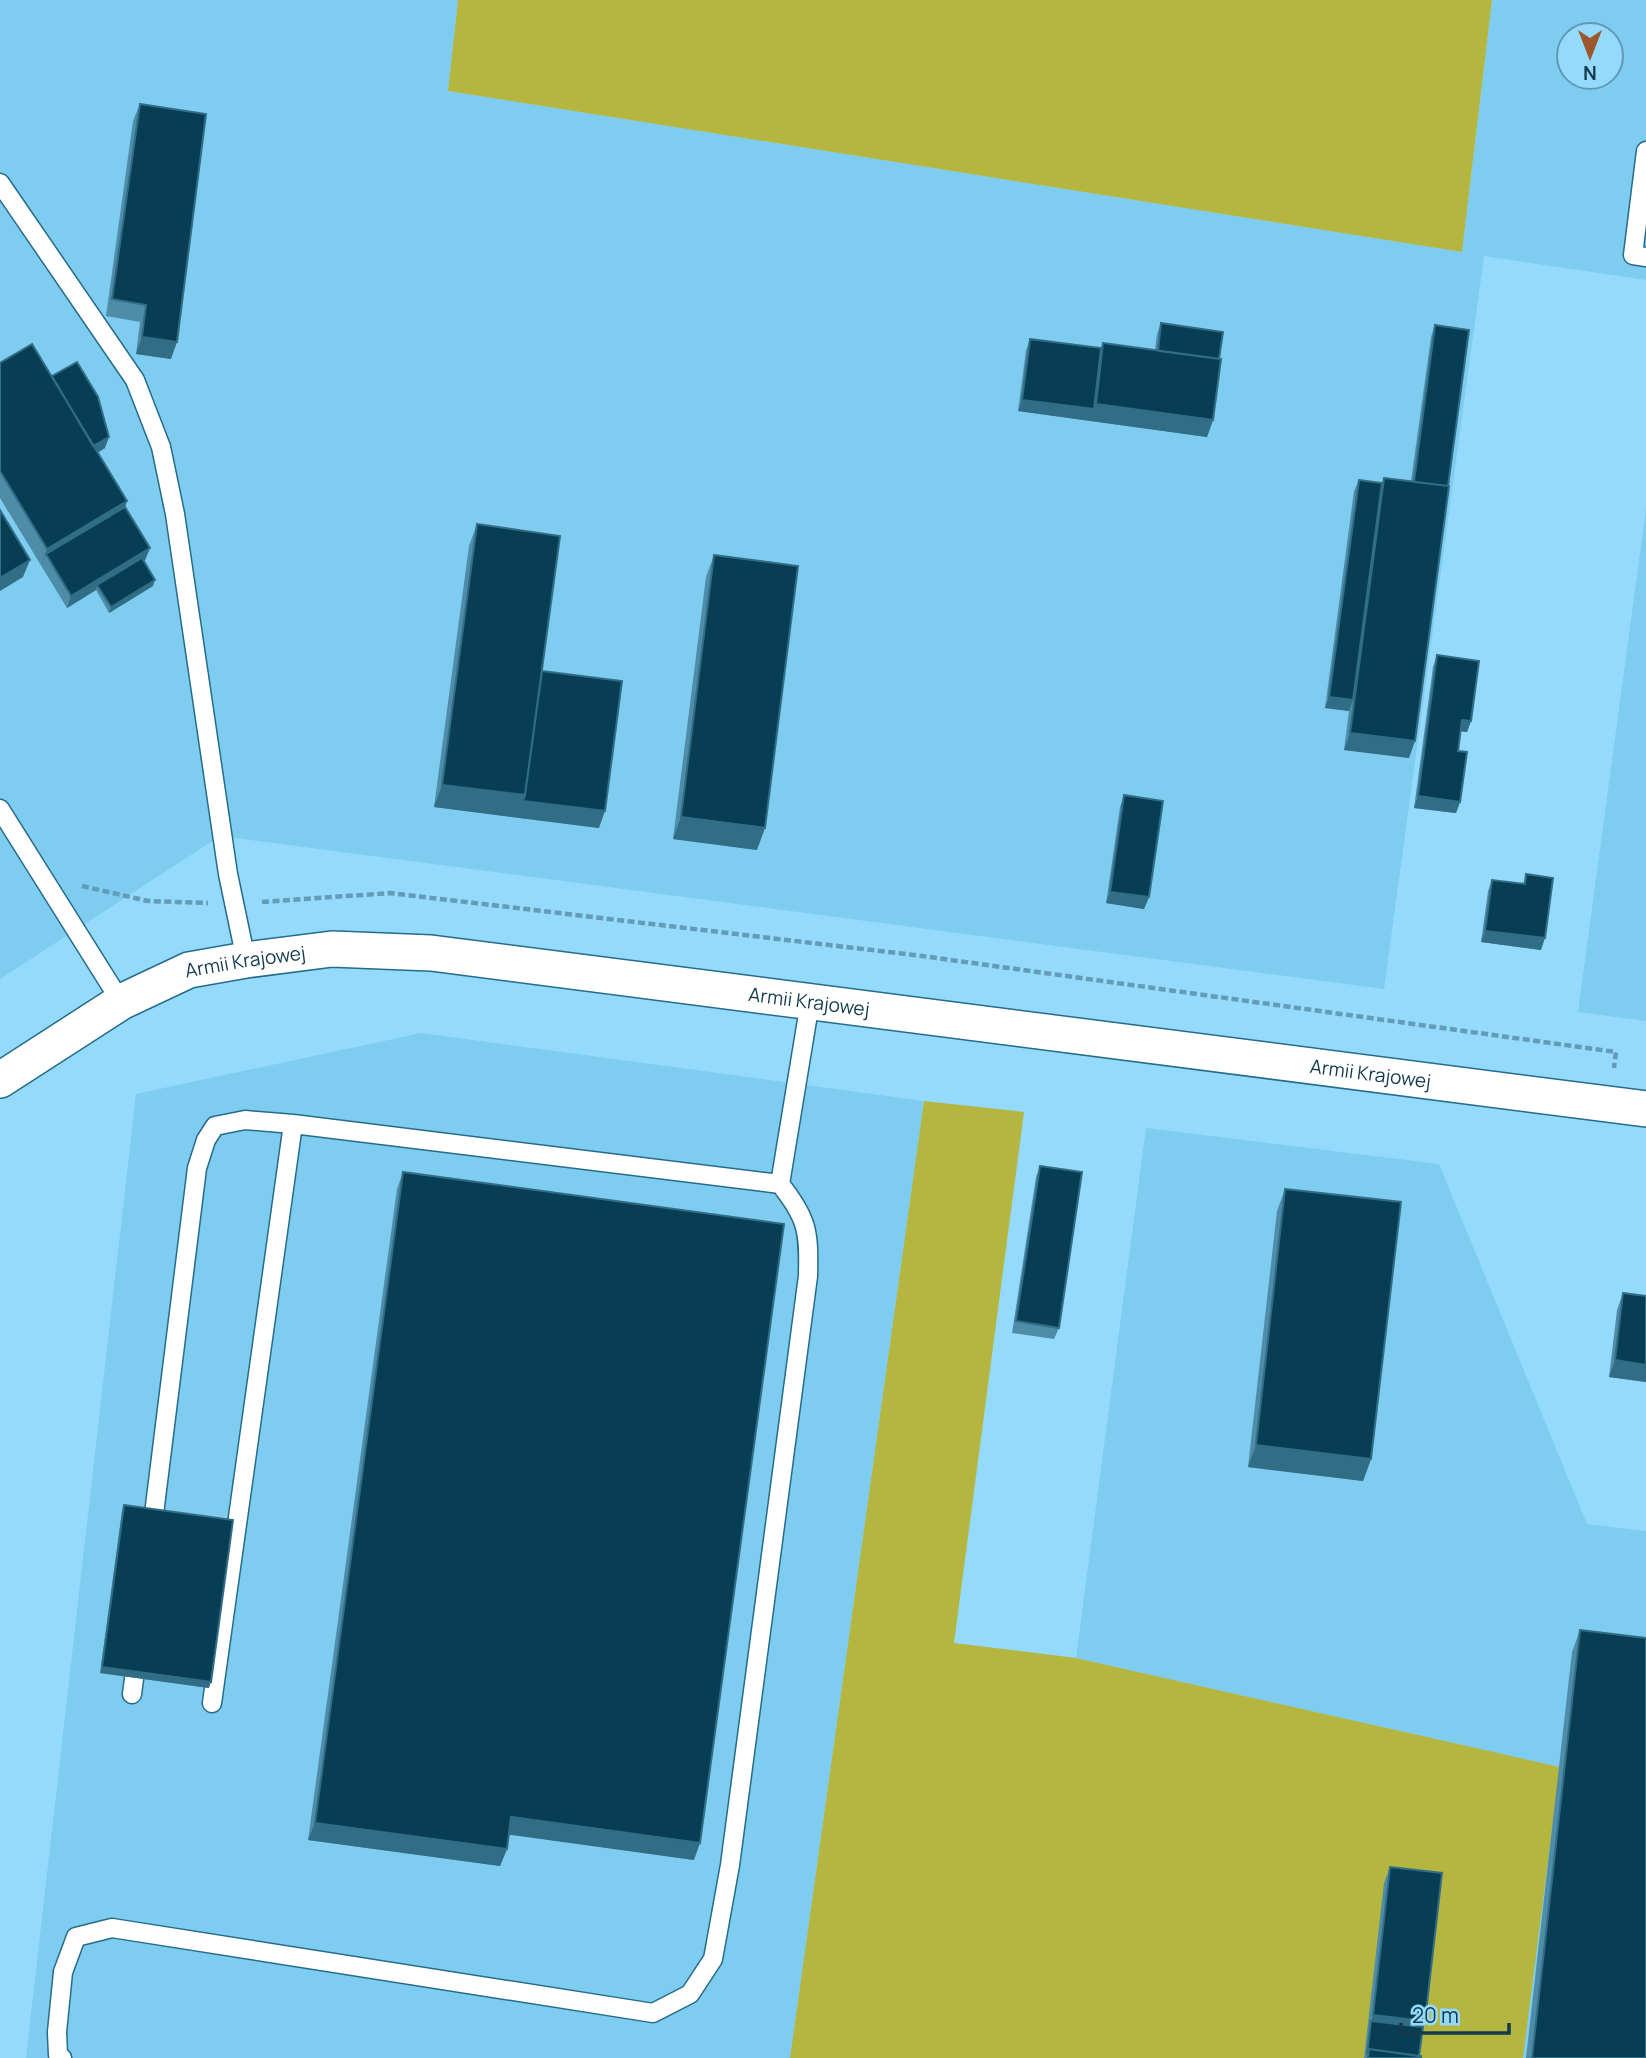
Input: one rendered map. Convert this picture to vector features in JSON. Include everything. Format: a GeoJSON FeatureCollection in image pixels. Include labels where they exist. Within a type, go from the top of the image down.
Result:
{"type":"FeatureCollection","features":[{"type":"Feature","properties":{"kind":"street","name":"Armii Krajowej"},"geometry":{"type":"LineString","coordinates":[[0,1080],[121,1002],[189,970],[332,949],[431,953],[1646,1109]]}},
{"type":"Feature","properties":{"kind":"lane"},"geometry":{"type":"LineString","coordinates":[[1646,151],[1633,255],[1646,257]]}},
{"type":"Feature","properties":{"kind":"lane"},"geometry":{"type":"LineString","coordinates":[[0,183],[135,380],[160,447],[175,514],[228,874],[246,960]]}},
{"type":"Feature","properties":{"kind":"lane"},"geometry":{"type":"LineString","coordinates":[[0,809],[121,1002]]}},
{"type":"Feature","properties":{"kind":"lane"},"geometry":{"type":"LineString","coordinates":[[780,1184],[810,1002]]}},
{"type":"Feature","properties":{"kind":"lane"},"geometry":{"type":"LineString","coordinates":[[62,2058],[58,2054],[57,2032],[63,1972],[76,1937],[112,1927],[653,2013],[690,1994],[713,1959],[730,1865],[808,1276],[809,1241],[800,1209],[780,1184],[293,1124],[245,1120],[215,1126],[206,1140],[197,1168],[151,1541]]}},
{"type":"Feature","properties":{"kind":"lane"},"geometry":{"type":"LineString","coordinates":[[212,1703],[293,1124]]}},
{"type":"Feature","properties":{"kind":"lane"},"geometry":{"type":"LineString","coordinates":[[132,1693],[139,1638]]}},
{"type":"Feature","properties":{"kind":"path"},"geometry":{"type":"LineString","coordinates":[[45,880],[104,889],[148,901],[234,905],[390,893],[922,956],[1616,1052]]}},
{"type":"Feature","properties":{"kind":"shaded area"},"geometry":{"type":"Polygon","coordinates":[[[0,0],[458,0],[448,91],[1462,252],[1492,0],[1646,0],[1646,280],[1484,256],[1384,989],[220,836],[0,979],[0,0]]]}},
{"type":"Feature","properties":{"kind":"shaded area"},"geometry":{"type":"Polygon","coordinates":[[[458,0],[1492,0],[1462,252],[448,91],[458,0]]]}},
{"type":"Feature","properties":{"kind":"shaded area"},"geometry":{"type":"Polygon","coordinates":[[[1646,509],[1646,1021],[1578,1012],[1646,509]]]}},
{"type":"Feature","properties":{"kind":"shaded area"},"geometry":{"type":"Polygon","coordinates":[[[421,1033],[924,1101],[790,2058],[26,2058],[136,1094],[421,1033]]]}},
{"type":"Feature","properties":{"kind":"shaded area"},"geometry":{"type":"Polygon","coordinates":[[[924,1101],[1024,1112],[954,1643],[1076,1658],[1560,1767],[1523,2058],[790,2058],[924,1101]]]}},
{"type":"Feature","properties":{"kind":"shaded area"},"geometry":{"type":"Polygon","coordinates":[[[1146,1128],[1439,1164],[1587,1524],[1646,1531],[1646,2058],[1523,2058],[1559,1767],[1076,1658],[1146,1128]]]}},
{"type":"Feature","properties":{"kind":"building"},"geometry":{"type":"Polygon","coordinates":[[[140,104],[206,114],[177,342],[142,337],[146,305],[112,299],[140,104]]]}},
{"type":"Feature","properties":{"kind":"building"},"geometry":{"type":"Polygon","coordinates":[[[1161,323],[1223,332],[1219,359],[1158,351],[1161,323]]]}},
{"type":"Feature","properties":{"kind":"building"},"geometry":{"type":"Polygon","coordinates":[[[1435,325],[1469,330],[1448,486],[1414,482],[1435,325]]]}},
{"type":"Feature","properties":{"kind":"building"},"geometry":{"type":"Polygon","coordinates":[[[1030,339],[1101,348],[1094,409],[1022,400],[1030,339]]]}},
{"type":"Feature","properties":{"kind":"building"},"geometry":{"type":"Polygon","coordinates":[[[1103,343],[1221,359],[1213,420],[1096,404],[1103,343]]]}},
{"type":"Feature","properties":{"kind":"building"},"geometry":{"type":"Polygon","coordinates":[[[32,344],[127,501],[47,549],[0,471],[0,363],[32,344]]]}},
{"type":"Feature","properties":{"kind":"building"},"geometry":{"type":"Polygon","coordinates":[[[77,362],[98,397],[109,437],[93,446],[52,376],[77,362]]]}},
{"type":"Feature","properties":{"kind":"building"},"geometry":{"type":"Polygon","coordinates":[[[1384,478],[1449,486],[1415,741],[1350,733],[1384,478]]]}},
{"type":"Feature","properties":{"kind":"building"},"geometry":{"type":"Polygon","coordinates":[[[1359,480],[1382,483],[1353,700],[1329,697],[1359,480]]]}},
{"type":"Feature","properties":{"kind":"building"},"geometry":{"type":"Polygon","coordinates":[[[125,507],[150,548],[71,596],[46,554],[125,507]]]}},
{"type":"Feature","properties":{"kind":"building"},"geometry":{"type":"Polygon","coordinates":[[[0,510],[30,560],[0,578],[0,510]]]}},
{"type":"Feature","properties":{"kind":"building"},"geometry":{"type":"Polygon","coordinates":[[[477,524],[560,536],[525,795],[442,785],[477,524]]]}},
{"type":"Feature","properties":{"kind":"building"},"geometry":{"type":"Polygon","coordinates":[[[714,555],[798,566],[765,828],[681,817],[714,555]]]}},
{"type":"Feature","properties":{"kind":"building"},"geometry":{"type":"Polygon","coordinates":[[[142,558],[155,580],[111,607],[97,585],[142,558]]]}},
{"type":"Feature","properties":{"kind":"building"},"geometry":{"type":"Polygon","coordinates":[[[1437,655],[1479,661],[1471,721],[1462,720],[1458,751],[1467,752],[1460,802],[1418,796],[1437,655]]]}},
{"type":"Feature","properties":{"kind":"building"},"geometry":{"type":"Polygon","coordinates":[[[542,671],[622,681],[605,811],[523,801],[542,671]]]}},
{"type":"Feature","properties":{"kind":"building"},"geometry":{"type":"Polygon","coordinates":[[[1124,795],[1163,801],[1149,897],[1110,892],[1124,795]]]}},
{"type":"Feature","properties":{"kind":"building"},"geometry":{"type":"Polygon","coordinates":[[[1526,874],[1553,878],[1545,938],[1485,931],[1492,880],[1525,884],[1526,874]]]}},
{"type":"Feature","properties":{"kind":"building"},"geometry":{"type":"Polygon","coordinates":[[[1040,1166],[1082,1172],[1059,1328],[1016,1321],[1040,1166]]]}},
{"type":"Feature","properties":{"kind":"building"},"geometry":{"type":"Polygon","coordinates":[[[403,1172],[784,1224],[700,1843],[511,1817],[507,1849],[315,1823],[403,1172]]]}},
{"type":"Feature","properties":{"kind":"building"},"geometry":{"type":"Polygon","coordinates":[[[1285,1189],[1401,1202],[1371,1459],[1256,1445],[1285,1189]]]}},
{"type":"Feature","properties":{"kind":"building"},"geometry":{"type":"Polygon","coordinates":[[[1623,1293],[1646,1296],[1646,1365],[1615,1360],[1623,1293]]]}},
{"type":"Feature","properties":{"kind":"building"},"geometry":{"type":"Polygon","coordinates":[[[124,1505],[233,1520],[211,1682],[102,1667],[124,1505]]]}},
{"type":"Feature","properties":{"kind":"building"},"geometry":{"type":"Polygon","coordinates":[[[1580,1630],[1646,1638],[1646,2058],[1532,2058],[1580,1630]]]}},
{"type":"Feature","properties":{"kind":"building"},"geometry":{"type":"Polygon","coordinates":[[[1390,1867],[1442,1873],[1425,2021],[1373,2015],[1390,1867]]]}},
{"type":"Feature","properties":{"kind":"building"},"geometry":{"type":"Polygon","coordinates":[[[1371,2021],[1423,2027],[1419,2056],[1369,2049],[1367,2055],[1371,2021]]]}},
{"type":"Feature","properties":{"kind":"building"},"geometry":{"type":"Polygon","coordinates":[[[1369,2049],[1421,2056],[1421,2058],[1368,2058],[1369,2049]]]}}]}
